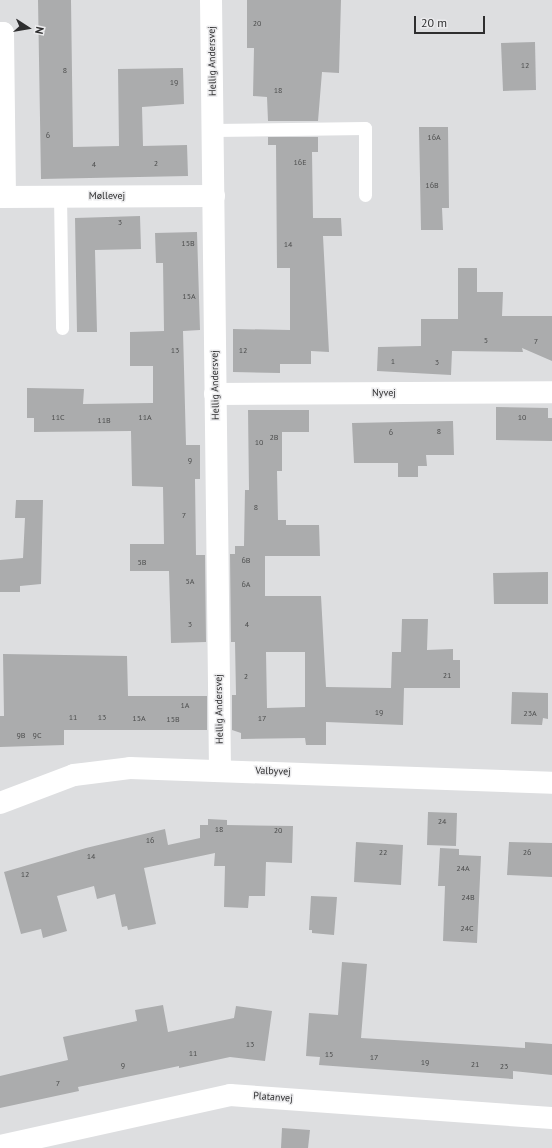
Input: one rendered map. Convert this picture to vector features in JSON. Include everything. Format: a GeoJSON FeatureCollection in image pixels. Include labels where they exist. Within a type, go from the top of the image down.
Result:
{"type":"FeatureCollection","features":[{"type":"Feature","properties":{"kind":"street","name":"Hellig Andersvej"},"geometry":{"type":"LineString","coordinates":[[211,0],[220,769]]}},
{"type":"Feature","properties":{"kind":"street"},"geometry":{"type":"LineString","coordinates":[[0,33],[3,33],[2,196]]}},
{"type":"Feature","properties":{"kind":"street","name":"Møllevej"},"geometry":{"type":"LineString","coordinates":[[2,196],[214,196]]}},
{"type":"Feature","properties":{"kind":"street","name":"Nyvej"},"geometry":{"type":"LineString","coordinates":[[215,394],[552,392]]}},
{"type":"Feature","properties":{"kind":"street","name":"Valbyvej"},"geometry":{"type":"LineString","coordinates":[[0,803],[74,775],[130,768],[220,769],[552,783]]}},
{"type":"Feature","properties":{"kind":"street","name":"Platanvej"},"geometry":{"type":"LineString","coordinates":[[0,1146],[230,1094],[552,1118]]}},
{"type":"Feature","properties":{"kind":"lane"},"geometry":{"type":"LineString","coordinates":[[213,130],[365,128],[365,195]]}},
{"type":"Feature","properties":{"kind":"lane"},"geometry":{"type":"LineString","coordinates":[[60,196],[62,328]]}},
{"type":"Feature","properties":{"kind":"building"},"geometry":{"type":"Polygon","coordinates":[[[38,0],[71,0],[73,147],[119,146],[118,69],[183,68],[184,104],[142,107],[143,146],[187,145],[188,176],[41,179],[38,0]]]}},
{"type":"Feature","properties":{"kind":"building"},"geometry":{"type":"Polygon","coordinates":[[[247,0],[341,0],[339,73],[322,72],[318,121],[268,121],[267,97],[253,96],[254,48],[247,48],[247,0]]]}},
{"type":"Feature","properties":{"kind":"building"},"geometry":{"type":"Polygon","coordinates":[[[535,42],[536,90],[503,91],[501,43],[535,42]]]}},
{"type":"Feature","properties":{"kind":"building"},"geometry":{"type":"Polygon","coordinates":[[[419,127],[448,127],[449,208],[442,208],[443,230],[421,230],[419,127]]]}},
{"type":"Feature","properties":{"kind":"building"},"geometry":{"type":"Polygon","coordinates":[[[268,137],[318,137],[318,152],[312,152],[313,218],[341,218],[342,236],[323,236],[329,352],[311,351],[311,364],[280,364],[280,373],[233,372],[233,329],[290,330],[290,268],[277,268],[276,145],[268,145],[268,137]]]}},
{"type":"Feature","properties":{"kind":"building"},"geometry":{"type":"Polygon","coordinates":[[[140,216],[141,249],[95,250],[97,332],[77,332],[75,218],[140,216]]]}},
{"type":"Feature","properties":{"kind":"building"},"geometry":{"type":"Polygon","coordinates":[[[197,232],[200,330],[183,331],[186,445],[200,445],[200,479],[195,479],[196,555],[205,555],[206,642],[171,643],[169,571],[130,571],[130,544],[164,544],[163,487],[132,486],[131,431],[34,432],[34,418],[27,418],[27,388],[84,389],[83,404],[153,403],[153,366],[130,366],[130,332],[164,331],[163,263],[156,263],[155,233],[197,232]]]}},
{"type":"Feature","properties":{"kind":"building"},"geometry":{"type":"Polygon","coordinates":[[[458,268],[477,268],[477,292],[503,292],[502,316],[552,316],[552,361],[522,348],[523,352],[452,351],[451,375],[377,371],[378,347],[421,346],[421,319],[458,319],[458,268]]]}},
{"type":"Feature","properties":{"kind":"building"},"geometry":{"type":"Polygon","coordinates":[[[496,407],[548,408],[548,418],[552,418],[552,441],[496,440],[496,407]]]}},
{"type":"Feature","properties":{"kind":"building"},"geometry":{"type":"Polygon","coordinates":[[[248,410],[309,410],[309,432],[282,432],[282,471],[277,471],[278,520],[286,520],[286,525],[319,525],[320,556],[265,556],[265,596],[321,596],[326,687],[391,688],[392,652],[401,652],[402,619],[428,619],[427,650],[453,649],[453,660],[460,660],[460,688],[404,688],[403,725],[326,722],[326,745],[306,745],[305,738],[241,739],[241,733],[232,730],[232,695],[236,695],[235,642],[231,642],[230,554],[235,554],[235,546],[244,546],[245,490],[249,490],[248,410]],[[266,652],[267,708],[305,707],[305,652],[266,652]]]}},
{"type":"Feature","properties":{"kind":"building"},"geometry":{"type":"Polygon","coordinates":[[[453,421],[454,455],[426,455],[427,466],[418,466],[418,477],[398,477],[398,463],[354,463],[352,423],[453,421]]]}},
{"type":"Feature","properties":{"kind":"building"},"geometry":{"type":"Polygon","coordinates":[[[16,500],[43,500],[41,584],[20,586],[20,592],[0,592],[0,560],[23,558],[25,518],[15,518],[16,500]]]}},
{"type":"Feature","properties":{"kind":"building"},"geometry":{"type":"Polygon","coordinates":[[[548,572],[548,604],[494,604],[493,573],[548,572]]]}},
{"type":"Feature","properties":{"kind":"building"},"geometry":{"type":"Polygon","coordinates":[[[3,654],[127,656],[128,696],[207,696],[207,730],[64,730],[64,745],[0,747],[0,716],[4,716],[3,654]]]}},
{"type":"Feature","properties":{"kind":"building"},"geometry":{"type":"Polygon","coordinates":[[[512,692],[548,693],[548,719],[543,718],[542,725],[511,724],[512,692]]]}},
{"type":"Feature","properties":{"kind":"building"},"geometry":{"type":"Polygon","coordinates":[[[428,812],[457,813],[456,846],[427,845],[428,812]]]}},
{"type":"Feature","properties":{"kind":"building"},"geometry":{"type":"Polygon","coordinates":[[[208,819],[227,820],[227,825],[293,826],[292,863],[266,862],[265,896],[249,896],[248,908],[224,907],[225,866],[214,866],[215,853],[144,868],[156,924],[128,930],[127,926],[122,927],[115,894],[97,899],[94,886],[57,896],[67,931],[43,938],[41,929],[21,934],[4,872],[86,848],[165,829],[168,845],[200,838],[200,825],[208,825],[208,819]]]}},
{"type":"Feature","properties":{"kind":"building"},"geometry":{"type":"Polygon","coordinates":[[[356,842],[403,845],[401,885],[354,882],[356,842]]]}},
{"type":"Feature","properties":{"kind":"building"},"geometry":{"type":"Polygon","coordinates":[[[509,842],[552,843],[552,877],[507,875],[509,842]]]}},
{"type":"Feature","properties":{"kind":"building"},"geometry":{"type":"Polygon","coordinates":[[[440,848],[459,849],[459,855],[481,856],[477,943],[443,941],[445,886],[438,886],[440,848]]]}},
{"type":"Feature","properties":{"kind":"building"},"geometry":{"type":"Polygon","coordinates":[[[311,896],[337,897],[334,935],[312,933],[312,930],[309,930],[311,896]]]}},
{"type":"Feature","properties":{"kind":"building"},"geometry":{"type":"Polygon","coordinates":[[[342,962],[367,964],[361,1038],[525,1048],[525,1042],[552,1044],[552,1075],[513,1071],[513,1079],[319,1065],[320,1057],[306,1056],[309,1013],[338,1015],[342,962]]]}},
{"type":"Feature","properties":{"kind":"building"},"geometry":{"type":"Polygon","coordinates":[[[163,1005],[168,1032],[234,1018],[236,1006],[272,1011],[265,1061],[230,1057],[179,1068],[179,1066],[78,1087],[79,1091],[0,1108],[0,1076],[68,1060],[63,1037],[137,1021],[135,1010],[163,1005]]]}},
{"type":"Feature","properties":{"kind":"building"},"geometry":{"type":"Polygon","coordinates":[[[282,1128],[310,1130],[308,1148],[281,1148],[282,1128]]]}}]}
